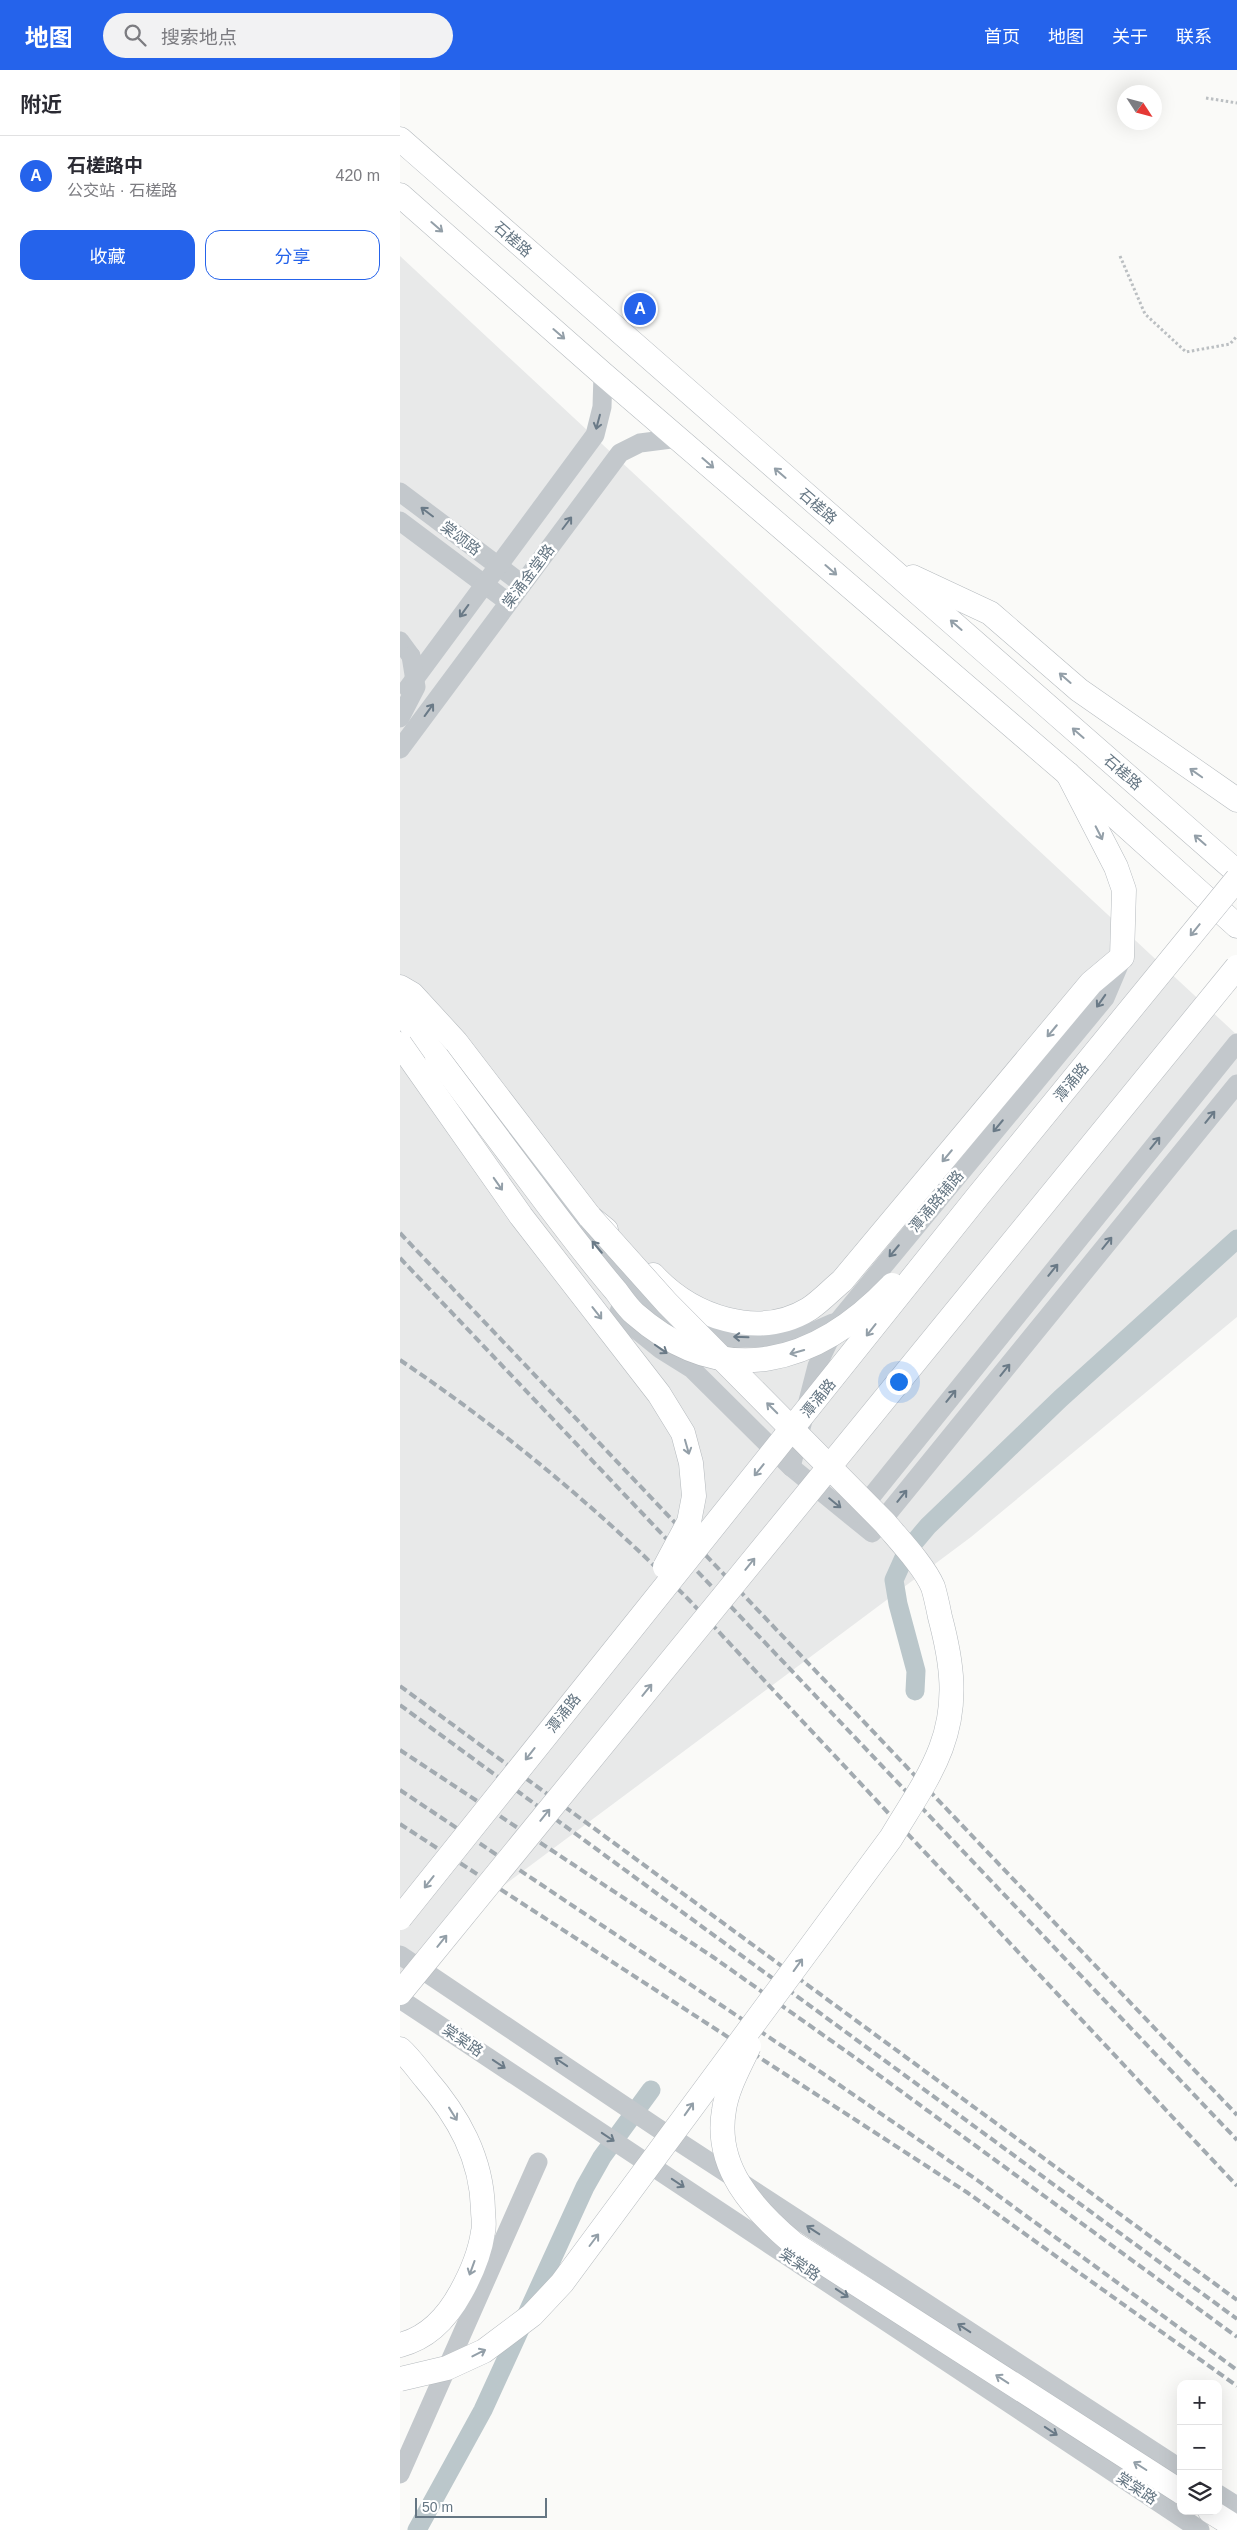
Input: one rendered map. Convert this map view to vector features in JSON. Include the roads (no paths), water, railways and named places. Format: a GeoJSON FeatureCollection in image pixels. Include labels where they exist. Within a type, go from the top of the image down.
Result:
{"type":"FeatureCollection","features":[{"type":"Feature","properties":{"kind":"main road","name":"石槎路"},"geometry":{"type":"LineString","coordinates":[[400,139],[1237,872]]}},
{"type":"Feature","properties":{"kind":"main road"},"geometry":{"type":"LineString","coordinates":[[400,195],[603,374],[1068,774],[1237,926]]}},
{"type":"Feature","properties":{"kind":"main road"},"geometry":{"type":"LineString","coordinates":[[889,567],[990,613],[1079,690],[1234,798]]}},
{"type":"Feature","properties":{"kind":"main road"},"geometry":{"type":"LineString","coordinates":[[590,1217],[626,1246],[659,1282],[680,1298],[703,1312],[753,1325],[772,1322],[810,1308],[842,1281],[1091,983],[1122,957],[1124,890],[1116,867],[1068,774]]}},
{"type":"Feature","properties":{"kind":"main road","name":"潭涌路"},"geometry":{"type":"LineString","coordinates":[[400,1918],[615,1647],[978,1196],[1237,879]]}},
{"type":"Feature","properties":{"kind":"main road"},"geometry":{"type":"LineString","coordinates":[[400,1993],[1237,967]]}},
{"type":"Feature","properties":{"kind":"main road"},"geometry":{"type":"LineString","coordinates":[[400,987],[412,994],[456,1042],[590,1217],[667,1302],[885,1523],[932,1587],[953,1674],[950,1712],[941,1747],[929,1774],[891,1838],[573,2268],[532,2315],[484,2351],[447,2368],[400,2379]]}},
{"type":"Feature","properties":{"kind":"main road"},"geometry":{"type":"LineString","coordinates":[[400,1011],[437,1057],[594,1267],[634,1314],[661,1333],[695,1351],[736,1361],[774,1358],[806,1349],[842,1329],[879,1298],[978,1196]]}},
{"type":"Feature","properties":{"kind":"main road"},"geometry":{"type":"LineString","coordinates":[[400,1044],[521,1216],[659,1394],[683,1433],[691,1463],[694,1496],[689,1522],[669,1561],[615,1647]]}},
{"type":"Feature","properties":{"kind":"main road"},"geometry":{"type":"LineString","coordinates":[[777,1994],[754,2036],[730,2087],[724,2109],[722,2135],[725,2152],[733,2174],[748,2200],[767,2221],[793,2243],[1177,2489]]}},
{"type":"Feature","properties":{"kind":"main road"},"geometry":{"type":"LineString","coordinates":[[400,2049],[444,2099],[466,2135],[479,2170],[483,2191],[484,2231],[472,2271],[452,2308],[437,2325],[409,2343],[400,2345]]}},
{"type":"Feature","properties":{"kind":"main road"},"geometry":{"type":"LineString","coordinates":[[1216,2515],[1237,2528]]}},
{"type":"Feature","properties":{"kind":"street","name":"棠涌金堂路"},"geometry":{"type":"LineString","coordinates":[[400,699],[595,435],[602,407],[603,374]]}},
{"type":"Feature","properties":{"kind":"street","name":"棠涌金堂路"},"geometry":{"type":"LineString","coordinates":[[400,749],[620,453],[640,443],[679,438]]}},
{"type":"Feature","properties":{"kind":"street","name":"棠颂路"},"geometry":{"type":"LineString","coordinates":[[400,492],[522,584]]}},
{"type":"Feature","properties":{"kind":"street","name":"棠颂路"},"geometry":{"type":"LineString","coordinates":[[400,521],[508,602]]}},
{"type":"Feature","properties":{"kind":"street"},"geometry":{"type":"LineString","coordinates":[[400,641],[411,656],[416,688],[400,718]]}},
{"type":"Feature","properties":{"kind":"street","name":"潭涌路辅路"},"geometry":{"type":"LineString","coordinates":[[791,1467],[817,1366],[839,1320],[1104,998],[1122,957]]}},
{"type":"Feature","properties":{"kind":"street"},"geometry":{"type":"LineString","coordinates":[[400,1000],[497,1117],[580,1226],[649,1309],[688,1334],[737,1338],[777,1338],[817,1330],[839,1320]]}},
{"type":"Feature","properties":{"kind":"street"},"geometry":{"type":"LineString","coordinates":[[400,1026],[529,1198],[628,1323],[660,1349],[692,1369],[791,1467],[872,1534],[1237,1084]]}},
{"type":"Feature","properties":{"kind":"street"},"geometry":{"type":"LineString","coordinates":[[854,1518],[1237,1043]]}},
{"type":"Feature","properties":{"kind":"street"},"geometry":{"type":"LineString","coordinates":[[400,1955],[656,2127],[1177,2466]]}},
{"type":"Feature","properties":{"kind":"street","name":"棠棠路"},"geometry":{"type":"LineString","coordinates":[[400,1998],[1200,2530]]}},
{"type":"Feature","properties":{"kind":"street"},"geometry":{"type":"LineString","coordinates":[[400,2007],[430,2018]]}},
{"type":"Feature","properties":{"kind":"street"},"geometry":{"type":"LineString","coordinates":[[400,2064],[432,2086]]}},
{"type":"Feature","properties":{"kind":"street"},"geometry":{"type":"LineString","coordinates":[[400,2474],[538,2162]]}},
{"type":"Feature","properties":{"kind":"street"},"geometry":{"type":"LineString","coordinates":[[1222,2497],[1237,2506]]}},
{"type":"Feature","properties":{"kind":"waterway"},"geometry":{"type":"LineString","coordinates":[[915,1691],[916,1671],[898,1604],[894,1580],[907,1551],[928,1526],[1060,1399],[1237,1239]]}},
{"type":"Feature","properties":{"kind":"waterway"},"geometry":{"type":"LineString","coordinates":[[417,2530],[483,2410],[585,2187],[602,2157],[651,2090]]}},
{"type":"Feature","properties":{"kind":"railway"},"geometry":{"type":"LineString","coordinates":[[400,1233],[1237,2115]]}},
{"type":"Feature","properties":{"kind":"railway"},"geometry":{"type":"LineString","coordinates":[[400,1258],[1237,2140]]}},
{"type":"Feature","properties":{"kind":"railway"},"geometry":{"type":"LineString","coordinates":[[400,1360],[477,1415],[551,1473],[622,1535],[690,1601],[1237,2186]]}},
{"type":"Feature","properties":{"kind":"railway"},"geometry":{"type":"LineString","coordinates":[[400,1686],[1237,2300]]}},
{"type":"Feature","properties":{"kind":"railway"},"geometry":{"type":"LineString","coordinates":[[400,1705],[1237,2319]]}},
{"type":"Feature","properties":{"kind":"railway"},"geometry":{"type":"LineString","coordinates":[[400,1750],[713,1957],[857,2059],[1237,2337]]}},
{"type":"Feature","properties":{"kind":"railway"},"geometry":{"type":"LineString","coordinates":[[400,1790],[812,2066],[977,2180],[1237,2370]]}},
{"type":"Feature","properties":{"kind":"railway"},"geometry":{"type":"LineString","coordinates":[[400,1824],[968,2193],[1237,2386]]}},
{"type":"Feature","properties":{"kind":"place","name":"石槎路中"},"geometry":{"type":"Point","coordinates":[640,309]}}]}
